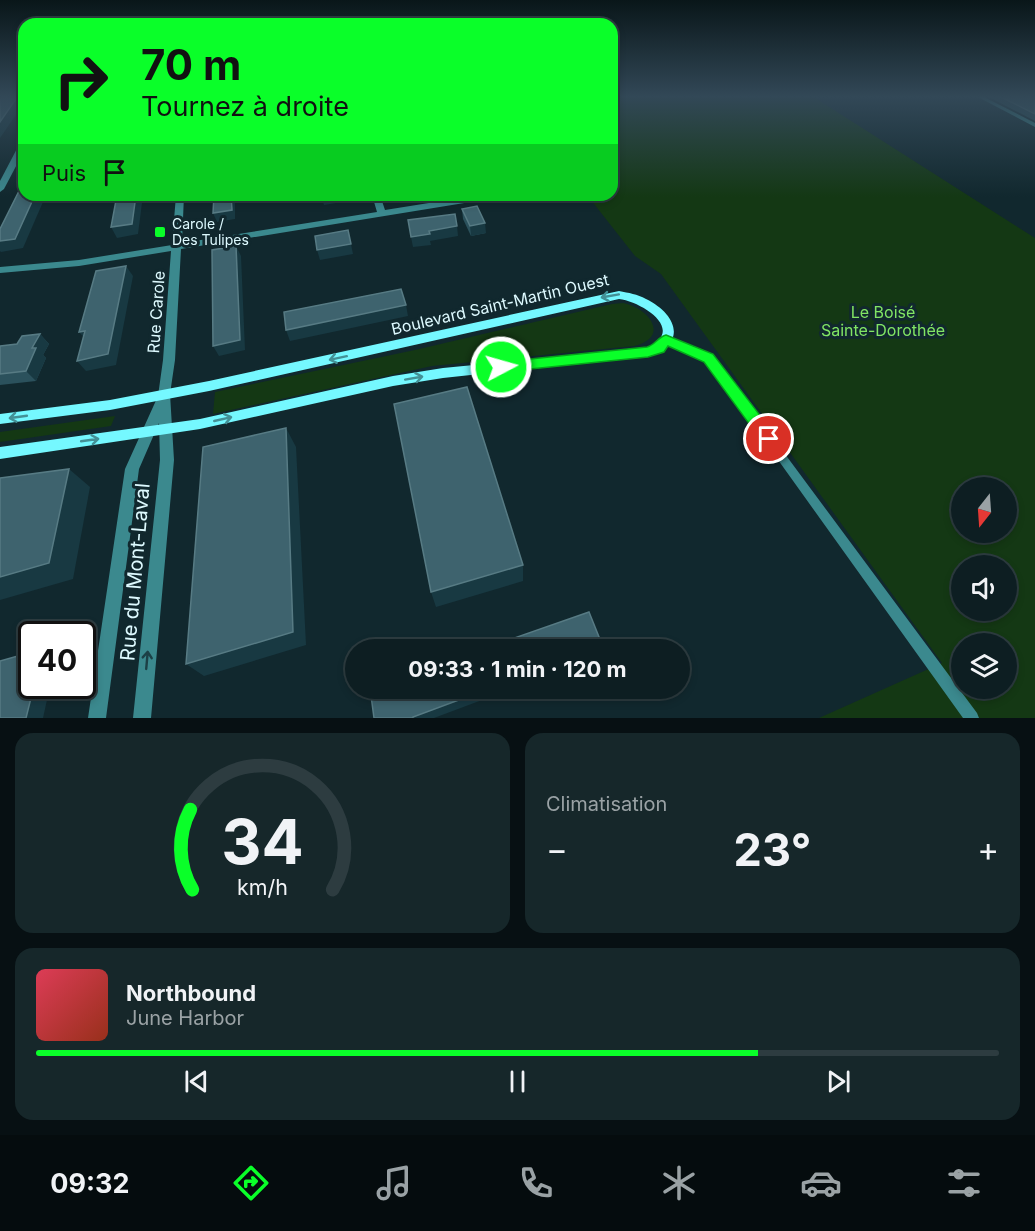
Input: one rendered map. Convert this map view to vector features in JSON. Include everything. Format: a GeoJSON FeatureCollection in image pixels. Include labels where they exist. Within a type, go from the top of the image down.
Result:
{"type":"FeatureCollection","features":[{"type":"Feature","properties":{"kind":"street"},"geometry":{"type":"LineString","coordinates":[[0,189],[18,154]]}},
{"type":"Feature","properties":{"kind":"street","name":"Rue Carole"},"geometry":{"type":"LineString","coordinates":[[166,429],[165,394],[180,201]]}},
{"type":"Feature","properties":{"kind":"street"},"geometry":{"type":"LineString","coordinates":[[378,201],[382,214]]}},
{"type":"Feature","properties":{"kind":"street"},"geometry":{"type":"LineString","coordinates":[[0,270],[79,263],[459,201]]}},
{"type":"Feature","properties":{"kind":"street","name":"Boulevard Saint-Martin Ouest"},"geometry":{"type":"LineString","coordinates":[[0,419],[110,405],[165,394],[392,347],[619,295],[642,300],[659,312],[669,328],[666,339]]}},
{"type":"Feature","properties":{"kind":"street"},"geometry":{"type":"LineString","coordinates":[[0,453],[200,424],[393,381],[443,373],[648,352],[659,348],[666,339]]}},
{"type":"Feature","properties":{"kind":"street","name":"Rue Carole"},"geometry":{"type":"LineString","coordinates":[[149,432],[165,394]]}},
{"type":"Feature","properties":{"kind":"street","name":"Rue du Mont-Laval"},"geometry":{"type":"LineString","coordinates":[[142,718],[167,460],[166,429]]}},
{"type":"Feature","properties":{"kind":"street","name":"Rue du Mont-Laval"},"geometry":{"type":"LineString","coordinates":[[97,718],[132,469],[149,432]]}},
{"type":"Feature","properties":{"kind":"lane"},"geometry":{"type":"LineString","coordinates":[[666,339],[697,351],[713,363],[972,718]]}},
{"type":"Feature","properties":{"kind":"green space","name":"Le Boisé Sainte-Dorothée"},"geometry":{"type":"Polygon","coordinates":[[[618,130],[865,130],[1035,238],[1035,718],[819,718],[942,663],[661,274],[635,256],[592,201],[618,201],[618,130]]]}},
{"type":"Feature","properties":{"kind":"green space"},"geometry":{"type":"Polygon","coordinates":[[[623,303],[641,311],[652,323],[654,330],[652,336],[645,342],[634,346],[432,366],[213,414],[215,392],[623,303]]]}},
{"type":"Feature","properties":{"kind":"green space"},"geometry":{"type":"Polygon","coordinates":[[[115,416],[111,426],[0,442],[0,432],[115,416]]]}},
{"type":"Feature","properties":{"kind":"building"},"geometry":{"type":"Polygon","coordinates":[[[18,193],[18,201],[32,201],[15,239],[0,241],[0,229],[18,193]]]}},
{"type":"Feature","properties":{"kind":"building"},"geometry":{"type":"Polygon","coordinates":[[[116,201],[135,201],[132,224],[111,227],[116,201]]]}},
{"type":"Feature","properties":{"kind":"building"},"geometry":{"type":"Polygon","coordinates":[[[214,201],[231,201],[232,210],[213,213],[214,201]]]}},
{"type":"Feature","properties":{"kind":"building"},"geometry":{"type":"Polygon","coordinates":[[[477,206],[485,223],[470,226],[462,209],[477,206]]]}},
{"type":"Feature","properties":{"kind":"building"},"geometry":{"type":"Polygon","coordinates":[[[455,214],[457,226],[411,237],[408,220],[455,214]]]}},
{"type":"Feature","properties":{"kind":"building"},"geometry":{"type":"Polygon","coordinates":[[[348,230],[351,244],[317,250],[315,236],[348,230]]]}},
{"type":"Feature","properties":{"kind":"building"},"geometry":{"type":"Polygon","coordinates":[[[236,246],[240,340],[213,346],[212,250],[236,246]]]}},
{"type":"Feature","properties":{"kind":"building"},"geometry":{"type":"Polygon","coordinates":[[[126,266],[108,354],[77,361],[85,331],[79,332],[96,271],[126,266]]]}},
{"type":"Feature","properties":{"kind":"building"},"geometry":{"type":"Polygon","coordinates":[[[401,289],[406,305],[286,330],[284,312],[401,289]]]}},
{"type":"Feature","properties":{"kind":"building"},"geometry":{"type":"Polygon","coordinates":[[[40,334],[32,348],[36,348],[26,371],[0,374],[0,346],[17,344],[22,336],[40,334]]]}},
{"type":"Feature","properties":{"kind":"building"},"geometry":{"type":"Polygon","coordinates":[[[467,387],[523,565],[431,592],[394,404],[467,387]]]}},
{"type":"Feature","properties":{"kind":"building"},"geometry":{"type":"Polygon","coordinates":[[[286,428],[293,632],[186,664],[203,447],[286,428]]]}},
{"type":"Feature","properties":{"kind":"building"},"geometry":{"type":"Polygon","coordinates":[[[69,469],[49,563],[0,577],[0,478],[69,469]]]}},
{"type":"Feature","properties":{"kind":"building"},"geometry":{"type":"Polygon","coordinates":[[[589,612],[600,639],[512,639],[589,612]]]}},
{"type":"Feature","properties":{"kind":"building"},"geometry":{"type":"Polygon","coordinates":[[[18,656],[18,699],[31,699],[26,718],[0,718],[0,661],[18,656]]]}},
{"type":"Feature","properties":{"kind":"building"},"geometry":{"type":"Polygon","coordinates":[[[371,699],[461,699],[413,718],[374,718],[371,699]]]}},
{"type":"Feature","properties":{"kind":"place","name":"Carole / Des Tulipes"},"geometry":{"type":"Point","coordinates":[160,232]}},
{"type":"Feature","properties":{"kind":"route"},"geometry":{"type":"LineString","coordinates":[[501,367],[637,354],[654,351],[666,339],[697,351],[708,358],[769,439]]}}]}
